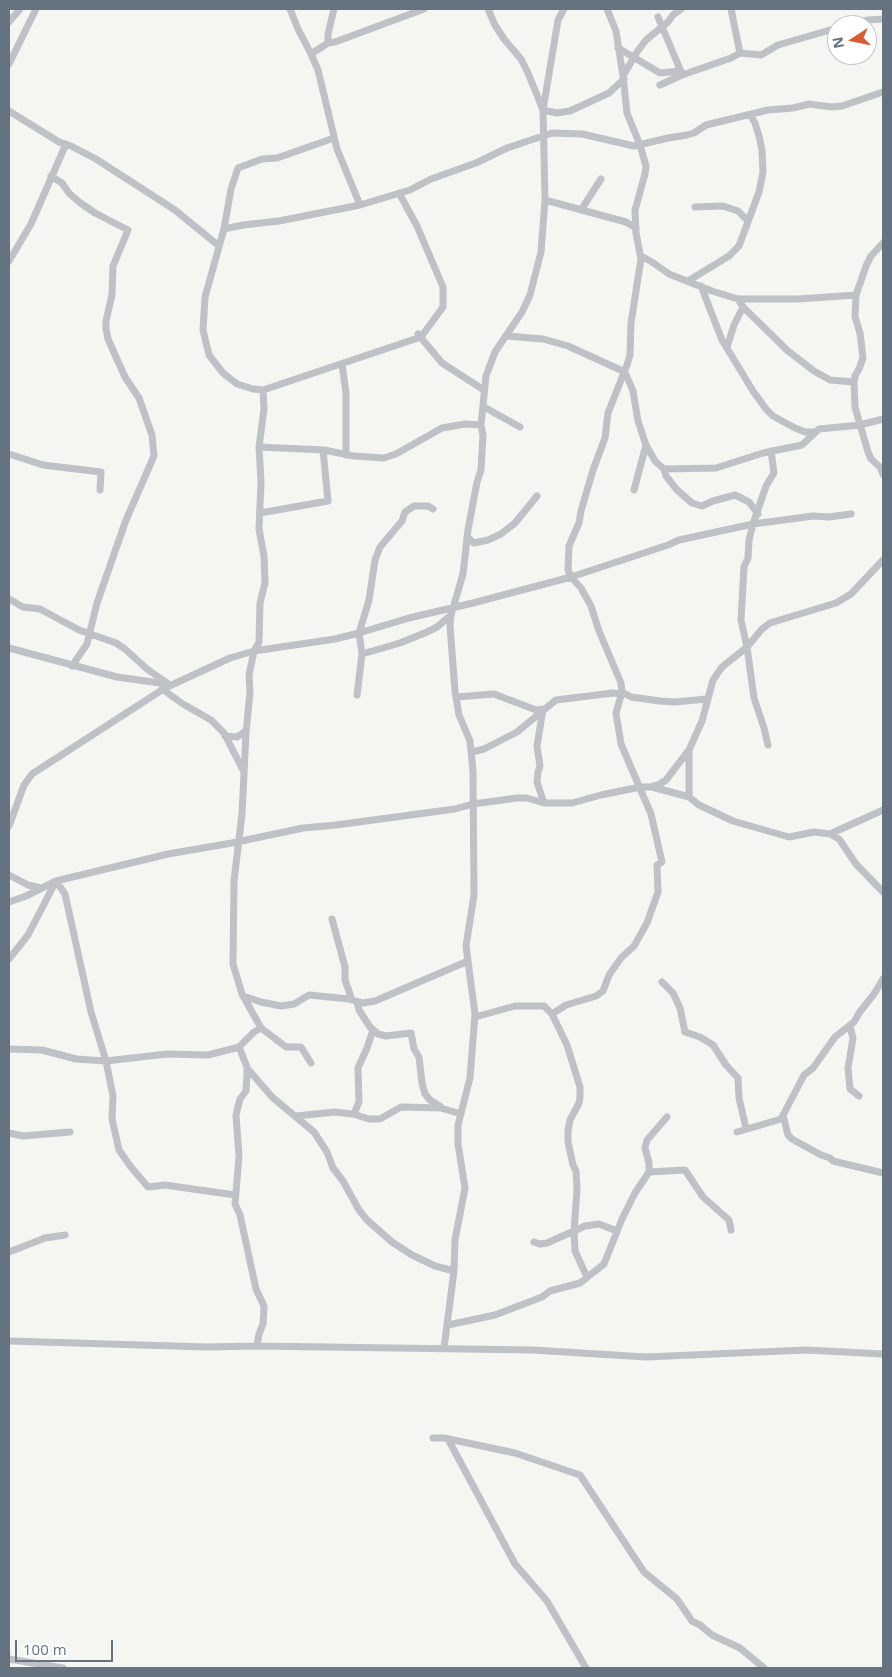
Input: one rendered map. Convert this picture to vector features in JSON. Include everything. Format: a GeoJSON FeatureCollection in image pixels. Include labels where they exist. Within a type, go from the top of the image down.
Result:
{"type":"FeatureCollection","features":[{"type":"Feature","properties":{"kind":"street"},"geometry":{"type":"LineString","coordinates":[[9,22],[20,9]]}},
{"type":"Feature","properties":{"kind":"street"},"geometry":{"type":"LineString","coordinates":[[9,64],[36,9]]}},
{"type":"Feature","properties":{"kind":"street"},"geometry":{"type":"LineString","coordinates":[[290,9],[318,70],[339,156],[360,205]]}},
{"type":"Feature","properties":{"kind":"street"},"geometry":{"type":"LineString","coordinates":[[328,43],[328,34],[334,9]]}},
{"type":"Feature","properties":{"kind":"street"},"geometry":{"type":"LineString","coordinates":[[311,54],[328,43],[424,9]]}},
{"type":"Feature","properties":{"kind":"street"},"geometry":{"type":"LineString","coordinates":[[488,9],[499,32],[521,59],[543,110]]}},
{"type":"Feature","properties":{"kind":"street"},"geometry":{"type":"LineString","coordinates":[[444,1348],[454,1271],[455,1240],[465,1188],[458,1144],[458,1125],[470,1078],[475,1017],[466,946],[466,934],[474,895],[472,752],[468,732],[459,715],[456,697],[451,634],[452,611],[462,574],[477,482],[481,470],[483,436],[481,425],[484,390],[490,363],[495,352],[527,303],[535,281],[541,252],[545,200],[543,110],[558,20],[564,9]]}},
{"type":"Feature","properties":{"kind":"street"},"geometry":{"type":"LineString","coordinates":[[552,1014],[566,1005],[600,994],[609,975],[621,958],[634,946],[651,913],[658,892],[657,865],[662,862],[651,814],[622,744],[616,714],[621,693],[621,683],[599,631],[591,606],[568,570],[569,546],[579,522],[580,511],[605,438],[608,413],[630,355],[631,323],[640,256],[635,210],[646,166],[627,113],[616,31],[607,9]]}},
{"type":"Feature","properties":{"kind":"street"},"geometry":{"type":"LineString","coordinates":[[543,110],[557,113],[570,111],[604,96],[623,77],[646,40],[681,9]]}},
{"type":"Feature","properties":{"kind":"street"},"geometry":{"type":"LineString","coordinates":[[731,9],[740,53]]}},
{"type":"Feature","properties":{"kind":"street"},"geometry":{"type":"LineString","coordinates":[[658,17],[674,52],[681,73]]}},
{"type":"Feature","properties":{"kind":"street"},"geometry":{"type":"LineString","coordinates":[[618,48],[660,72],[681,73],[704,68],[740,53],[761,55],[778,45],[827,31]]}},
{"type":"Feature","properties":{"kind":"street"},"geometry":{"type":"LineString","coordinates":[[660,85],[681,73]]}},
{"type":"Feature","properties":{"kind":"street"},"geometry":{"type":"LineString","coordinates":[[224,229],[243,225],[279,222],[360,205],[410,190],[431,179],[552,132],[568,132],[628,145],[640,145],[687,135],[706,125],[768,110],[793,108],[809,104],[832,107],[842,106],[883,92]]}},
{"type":"Feature","properties":{"kind":"street"},"geometry":{"type":"LineString","coordinates":[[9,111],[59,142],[96,159],[175,210],[219,246]]}},
{"type":"Feature","properties":{"kind":"street"},"geometry":{"type":"LineString","coordinates":[[688,281],[729,256],[739,246],[759,192],[763,166],[759,136],[750,115]]}},
{"type":"Feature","properties":{"kind":"street"},"geometry":{"type":"LineString","coordinates":[[334,138],[276,158],[262,159],[238,168],[231,189],[224,229],[205,297],[202,330],[209,354],[223,373],[237,384],[263,390],[342,364],[420,335],[443,307],[443,287],[399,193]]}},
{"type":"Feature","properties":{"kind":"street"},"geometry":{"type":"LineString","coordinates":[[9,261],[31,224],[66,144]]}},
{"type":"Feature","properties":{"kind":"street"},"geometry":{"type":"LineString","coordinates":[[51,176],[62,183],[79,202],[95,213],[128,230],[113,266],[112,295],[106,329],[108,339],[125,377],[139,398],[152,435],[154,456],[124,527],[97,603],[87,644],[72,666]]}},
{"type":"Feature","properties":{"kind":"street"},"geometry":{"type":"LineString","coordinates":[[581,210],[601,179]]}},
{"type":"Feature","properties":{"kind":"street"},"geometry":{"type":"LineString","coordinates":[[545,200],[626,222],[636,228]]}},
{"type":"Feature","properties":{"kind":"street"},"geometry":{"type":"LineString","coordinates":[[695,207],[722,206],[738,212],[748,221]]}},
{"type":"Feature","properties":{"kind":"street"},"geometry":{"type":"LineString","coordinates":[[883,243],[871,256],[856,295],[855,317],[860,332],[863,358],[854,382],[855,407],[860,425],[871,459],[880,467],[883,474]]}},
{"type":"Feature","properties":{"kind":"street"},"geometry":{"type":"LineString","coordinates":[[640,256],[669,274],[738,299],[856,295]]}},
{"type":"Feature","properties":{"kind":"street"},"geometry":{"type":"LineString","coordinates":[[701,286],[719,333],[753,391],[773,416],[805,432],[815,432],[832,427],[860,425],[883,419]]}},
{"type":"Feature","properties":{"kind":"street"},"geometry":{"type":"LineString","coordinates":[[738,299],[743,307],[788,351],[823,377],[830,380],[854,382]]}},
{"type":"Feature","properties":{"kind":"street"},"geometry":{"type":"LineString","coordinates":[[727,347],[734,325],[743,307]]}},
{"type":"Feature","properties":{"kind":"street"},"geometry":{"type":"LineString","coordinates":[[420,335],[442,363],[484,390]]}},
{"type":"Feature","properties":{"kind":"street"},"geometry":{"type":"LineString","coordinates":[[507,336],[543,339],[568,346],[625,372],[633,391],[638,421],[646,445],[670,482],[692,503],[702,506],[735,495],[749,502],[758,514]]}},
{"type":"Feature","properties":{"kind":"street"},"geometry":{"type":"LineString","coordinates":[[342,364],[346,393],[346,455]]}},
{"type":"Feature","properties":{"kind":"street"},"geometry":{"type":"LineString","coordinates":[[263,390],[264,409],[260,447],[259,529],[264,556],[265,583],[260,603],[259,642],[254,651],[249,675],[250,692],[242,814],[234,881],[233,964],[243,996],[261,1028],[286,1047],[301,1048],[312,1063]]}},
{"type":"Feature","properties":{"kind":"street"},"geometry":{"type":"LineString","coordinates":[[484,407],[520,427]]}},
{"type":"Feature","properties":{"kind":"street"},"geometry":{"type":"LineString","coordinates":[[260,447],[322,450],[346,455],[384,458],[396,454],[442,428],[466,424],[481,425]]}},
{"type":"Feature","properties":{"kind":"street"},"geometry":{"type":"LineString","coordinates":[[664,470],[712,469],[771,451],[802,445],[815,432]]}},
{"type":"Feature","properties":{"kind":"street"},"geometry":{"type":"LineString","coordinates":[[634,490],[646,445]]}},
{"type":"Feature","properties":{"kind":"street"},"geometry":{"type":"LineString","coordinates":[[260,513],[328,501],[322,450]]}},
{"type":"Feature","properties":{"kind":"street"},"geometry":{"type":"LineString","coordinates":[[768,746],[754,698],[741,620],[744,567],[748,558],[749,540],[766,486],[774,473],[771,451]]}},
{"type":"Feature","properties":{"kind":"street"},"geometry":{"type":"LineString","coordinates":[[9,454],[43,465],[101,472],[100,490]]}},
{"type":"Feature","properties":{"kind":"street"},"geometry":{"type":"LineString","coordinates":[[467,537],[474,543],[488,540],[501,534],[515,523],[537,496]]}},
{"type":"Feature","properties":{"kind":"street"},"geometry":{"type":"LineString","coordinates":[[357,694],[362,654],[359,634],[369,600],[375,560],[380,547],[402,521],[405,512],[414,506],[428,506],[433,509]]}},
{"type":"Feature","properties":{"kind":"street"},"geometry":{"type":"LineString","coordinates":[[9,826],[24,785],[32,774],[170,685],[230,658],[254,651],[327,641],[452,611],[571,577],[668,546],[679,540],[753,524],[813,516],[829,517],[851,514]]}},
{"type":"Feature","properties":{"kind":"street"},"geometry":{"type":"LineString","coordinates":[[9,902],[56,881],[168,854],[239,842],[303,828],[455,809],[473,804],[517,798],[527,798],[544,803],[572,803],[640,787],[650,788],[666,780],[689,750],[702,721],[713,680],[722,667],[747,647],[762,629],[770,623],[836,603],[851,594],[883,560]]}},
{"type":"Feature","properties":{"kind":"street"},"geometry":{"type":"LineString","coordinates":[[9,599],[22,608],[40,609],[70,626],[90,635],[106,639],[125,649],[147,669],[170,685]]}},
{"type":"Feature","properties":{"kind":"street"},"geometry":{"type":"LineString","coordinates":[[362,654],[400,643],[427,632],[437,627],[452,611]]}},
{"type":"Feature","properties":{"kind":"street"},"geometry":{"type":"LineString","coordinates":[[9,648],[117,678],[170,685]]}},
{"type":"Feature","properties":{"kind":"street"},"geometry":{"type":"LineString","coordinates":[[162,690],[211,720],[225,736],[244,772]]}},
{"type":"Feature","properties":{"kind":"street"},"geometry":{"type":"LineString","coordinates":[[472,752],[484,749],[517,732],[556,700],[613,693],[675,702],[707,699]]}},
{"type":"Feature","properties":{"kind":"street"},"geometry":{"type":"LineString","coordinates":[[456,697],[494,694],[536,710],[543,709]]}},
{"type":"Feature","properties":{"kind":"street"},"geometry":{"type":"LineString","coordinates":[[543,709],[536,746],[540,766],[537,782],[544,803]]}},
{"type":"Feature","properties":{"kind":"street"},"geometry":{"type":"LineString","coordinates":[[225,736],[237,737],[246,731]]}},
{"type":"Feature","properties":{"kind":"street"},"geometry":{"type":"LineString","coordinates":[[689,750],[689,797]]}},
{"type":"Feature","properties":{"kind":"street"},"geometry":{"type":"LineString","coordinates":[[652,786],[689,797],[699,805],[733,821],[785,836],[814,832],[830,834],[839,839],[856,864],[883,892]]}},
{"type":"Feature","properties":{"kind":"street"},"geometry":{"type":"LineString","coordinates":[[830,834],[883,810]]}},
{"type":"Feature","properties":{"kind":"street"},"geometry":{"type":"LineString","coordinates":[[9,875],[28,885],[41,888]]}},
{"type":"Feature","properties":{"kind":"street"},"geometry":{"type":"LineString","coordinates":[[9,959],[30,933],[56,881]]}},
{"type":"Feature","properties":{"kind":"street"},"geometry":{"type":"LineString","coordinates":[[56,881],[65,894],[90,1012],[106,1061],[113,1096],[112,1119],[119,1150],[148,1187],[165,1185],[235,1195]]}},
{"type":"Feature","properties":{"kind":"street"},"geometry":{"type":"LineString","coordinates":[[332,919],[345,967],[345,980],[359,1010],[378,1034],[386,1036],[411,1033],[414,1049],[420,1057],[425,1094],[441,1108]]}},
{"type":"Feature","properties":{"kind":"street"},"geometry":{"type":"LineString","coordinates":[[243,996],[281,1006],[294,1004],[309,995],[363,1003],[374,1001],[468,962]]}},
{"type":"Feature","properties":{"kind":"street"},"geometry":{"type":"LineString","coordinates":[[737,1132],[777,1121],[783,1115],[804,1075],[813,1068],[836,1037],[850,1027],[864,1005],[881,991],[883,979]]}},
{"type":"Feature","properties":{"kind":"street"},"geometry":{"type":"LineString","coordinates":[[662,982],[673,993],[680,1008],[685,1032],[700,1037],[713,1045],[726,1065],[738,1078],[739,1098],[746,1128]]}},
{"type":"Feature","properties":{"kind":"street"},"geometry":{"type":"LineString","coordinates":[[475,1017],[515,1006],[544,1006],[552,1014],[567,1044],[580,1087],[579,1103],[570,1120],[568,1131],[568,1142],[576,1171],[575,1251],[587,1277]]}},
{"type":"Feature","properties":{"kind":"street"},"geometry":{"type":"LineString","coordinates":[[850,1027],[853,1038],[848,1068],[850,1089],[859,1096]]}},
{"type":"Feature","properties":{"kind":"street"},"geometry":{"type":"LineString","coordinates":[[9,1050],[42,1050],[76,1059],[106,1061],[167,1054],[208,1055],[239,1048],[254,1032],[261,1028]]}},
{"type":"Feature","properties":{"kind":"street"},"geometry":{"type":"LineString","coordinates":[[354,1114],[359,1102],[358,1068],[373,1030]]}},
{"type":"Feature","properties":{"kind":"street"},"geometry":{"type":"LineString","coordinates":[[239,1048],[247,1067],[272,1097],[314,1132],[327,1152],[333,1168],[343,1180],[359,1210],[367,1220],[392,1242],[412,1255],[435,1266],[454,1271]]}},
{"type":"Feature","properties":{"kind":"street"},"geometry":{"type":"LineString","coordinates":[[247,1067],[246,1089],[240,1099],[236,1116],[240,1156],[235,1204],[240,1215],[256,1289],[264,1306],[263,1324],[257,1346]]}},
{"type":"Feature","properties":{"kind":"street"},"geometry":{"type":"LineString","coordinates":[[296,1116],[335,1112],[354,1114],[369,1119],[380,1119],[401,1107],[441,1108],[460,1114]]}},
{"type":"Feature","properties":{"kind":"street"},"geometry":{"type":"LineString","coordinates":[[783,1115],[788,1135],[792,1139],[833,1161],[883,1174]]}},
{"type":"Feature","properties":{"kind":"street"},"geometry":{"type":"LineString","coordinates":[[448,1326],[495,1316],[542,1297],[550,1291],[580,1283],[604,1264],[630,1203],[649,1172],[645,1148],[647,1140],[667,1117]]}},
{"type":"Feature","properties":{"kind":"street"},"geometry":{"type":"LineString","coordinates":[[9,1133],[23,1136],[70,1132]]}},
{"type":"Feature","properties":{"kind":"street"},"geometry":{"type":"LineString","coordinates":[[649,1172],[685,1170],[703,1197],[729,1220],[732,1230]]}},
{"type":"Feature","properties":{"kind":"street"},"geometry":{"type":"LineString","coordinates":[[534,1242],[540,1244],[547,1243],[574,1230],[599,1224],[617,1231]]}},
{"type":"Feature","properties":{"kind":"street"},"geometry":{"type":"LineString","coordinates":[[9,1252],[45,1238],[65,1235]]}},
{"type":"Feature","properties":{"kind":"street"},"geometry":{"type":"LineString","coordinates":[[9,1341],[207,1347],[532,1350],[646,1357],[806,1350],[883,1354]]}},
{"type":"Feature","properties":{"kind":"street"},"geometry":{"type":"LineString","coordinates":[[433,1438],[515,1453],[580,1475],[644,1572],[677,1599],[692,1621],[700,1624],[712,1635],[740,1648],[764,1668]]}},
{"type":"Feature","properties":{"kind":"street"},"geometry":{"type":"LineString","coordinates":[[448,1440],[515,1564],[547,1601],[586,1668]]}},
{"type":"Feature","properties":{"kind":"street"},"geometry":{"type":"LineString","coordinates":[[9,1659],[63,1668]]}}]}
